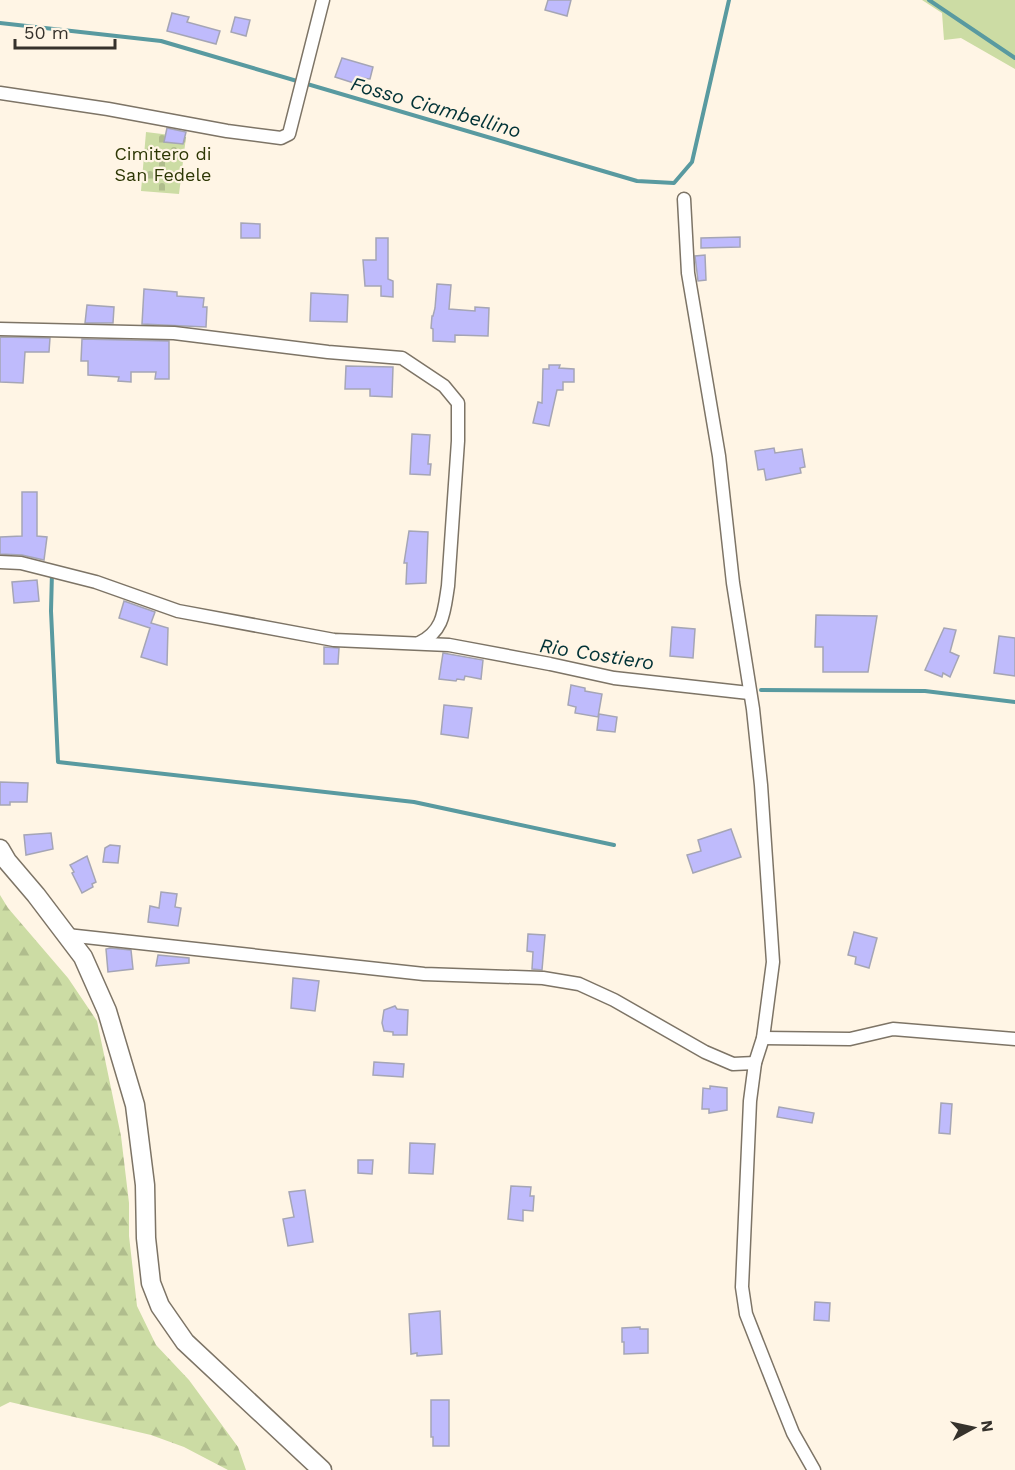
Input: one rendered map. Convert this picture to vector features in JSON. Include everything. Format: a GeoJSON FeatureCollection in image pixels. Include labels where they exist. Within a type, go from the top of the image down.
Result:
{"type":"FeatureCollection","features":[{"type":"Feature","properties":{"kind":"main road"},"geometry":{"type":"LineString","coordinates":[[0,849],[6,861],[67,935],[82,957],[107,1011],[135,1105],[145,1185],[146,1238],[151,1283],[160,1306],[185,1342],[322,1470]]}},
{"type":"Feature","properties":{"kind":"street"},"geometry":{"type":"LineString","coordinates":[[0,93],[281,138],[289,134],[323,0]]}},
{"type":"Feature","properties":{"kind":"street"},"geometry":{"type":"LineString","coordinates":[[684,200],[688,273],[719,456],[733,583],[753,709],[761,785],[773,962],[763,1038],[755,1063],[749,1112],[742,1287],[746,1314],[793,1434],[814,1470]]}},
{"type":"Feature","properties":{"kind":"street"},"geometry":{"type":"LineString","coordinates":[[0,329],[174,333],[328,352],[402,358],[444,386],[458,403],[458,441],[448,586],[445,607],[438,629],[430,637],[417,644]]}},
{"type":"Feature","properties":{"kind":"street"},"geometry":{"type":"LineString","coordinates":[[0,562],[21,563],[85,579],[178,611],[334,640],[449,645],[614,678],[749,693]]}},
{"type":"Feature","properties":{"kind":"street"},"geometry":{"type":"LineString","coordinates":[[67,935],[424,974],[543,978],[579,984],[614,1000],[705,1052],[733,1064],[755,1063]]}},
{"type":"Feature","properties":{"kind":"street"},"geometry":{"type":"LineString","coordinates":[[763,1038],[850,1039],[893,1029],[1015,1039]]}},
{"type":"Feature","properties":{"kind":"green space"},"geometry":{"type":"Polygon","coordinates":[[[922,0],[1015,0],[1015,69],[961,38],[944,40],[942,13],[922,0]]]}},
{"type":"Feature","properties":{"kind":"green space","name":"Cimitero di San Fedele"},"geometry":{"type":"Polygon","coordinates":[[[146,132],[186,137],[179,194],[141,191],[146,132]]]}},
{"type":"Feature","properties":{"kind":"green space"},"geometry":{"type":"Polygon","coordinates":[[[0,895],[8,908],[68,978],[97,1021],[121,1136],[137,1306],[156,1345],[189,1380],[238,1447],[246,1470],[228,1470],[184,1447],[151,1435],[10,1402],[0,1407],[0,895]]]}},
{"type":"Feature","properties":{"kind":"building"},"geometry":{"type":"Polygon","coordinates":[[[548,0],[571,0],[567,16],[545,10],[548,0]]]}},
{"type":"Feature","properties":{"kind":"building"},"geometry":{"type":"Polygon","coordinates":[[[172,13],[189,17],[187,22],[220,31],[216,44],[167,31],[172,13]]]}},
{"type":"Feature","properties":{"kind":"building"},"geometry":{"type":"Polygon","coordinates":[[[235,17],[250,20],[246,36],[231,32],[235,17]]]}},
{"type":"Feature","properties":{"kind":"building"},"geometry":{"type":"Polygon","coordinates":[[[342,58],[373,67],[370,79],[362,78],[360,85],[335,77],[342,58]]]}},
{"type":"Feature","properties":{"kind":"building"},"geometry":{"type":"Polygon","coordinates":[[[167,128],[186,132],[183,144],[164,142],[167,128]]]}},
{"type":"Feature","properties":{"kind":"building"},"geometry":{"type":"Polygon","coordinates":[[[241,223],[260,224],[260,238],[241,238],[241,223]]]}},
{"type":"Feature","properties":{"kind":"building"},"geometry":{"type":"Polygon","coordinates":[[[740,237],[740,247],[701,248],[701,238],[740,237]]]}},
{"type":"Feature","properties":{"kind":"building"},"geometry":{"type":"Polygon","coordinates":[[[376,238],[388,238],[388,279],[393,281],[393,297],[381,296],[381,286],[365,286],[363,260],[376,260],[376,238]]]}},
{"type":"Feature","properties":{"kind":"building"},"geometry":{"type":"Polygon","coordinates":[[[705,255],[706,280],[698,281],[695,256],[705,255]]]}},
{"type":"Feature","properties":{"kind":"building"},"geometry":{"type":"Polygon","coordinates":[[[437,284],[451,285],[449,309],[475,311],[475,307],[489,308],[488,336],[455,335],[455,342],[433,341],[433,329],[431,328],[437,284]]]}},
{"type":"Feature","properties":{"kind":"building"},"geometry":{"type":"Polygon","coordinates":[[[144,289],[177,292],[177,296],[204,298],[203,307],[207,307],[206,327],[142,324],[144,289]]]}},
{"type":"Feature","properties":{"kind":"building"},"geometry":{"type":"Polygon","coordinates":[[[311,293],[348,295],[347,322],[310,321],[311,293]]]}},
{"type":"Feature","properties":{"kind":"building"},"geometry":{"type":"Polygon","coordinates":[[[87,305],[114,307],[113,323],[85,323],[87,305]]]}},
{"type":"Feature","properties":{"kind":"building"},"geometry":{"type":"Polygon","coordinates":[[[0,337],[50,338],[49,352],[25,352],[23,383],[0,382],[0,337]]]}},
{"type":"Feature","properties":{"kind":"building"},"geometry":{"type":"Polygon","coordinates":[[[82,339],[169,341],[169,379],[155,379],[156,372],[131,372],[131,382],[118,381],[119,377],[88,375],[88,361],[81,361],[82,339]]]}},
{"type":"Feature","properties":{"kind":"building"},"geometry":{"type":"Polygon","coordinates":[[[549,365],[574,369],[574,382],[563,382],[563,390],[557,390],[549,426],[533,423],[538,402],[542,403],[543,369],[549,369],[549,365]]]}},
{"type":"Feature","properties":{"kind":"building"},"geometry":{"type":"Polygon","coordinates":[[[346,366],[393,367],[392,397],[370,396],[370,389],[345,389],[346,366]]]}},
{"type":"Feature","properties":{"kind":"building"},"geometry":{"type":"Polygon","coordinates":[[[412,434],[430,435],[428,464],[431,464],[430,475],[410,474],[412,434]]]}},
{"type":"Feature","properties":{"kind":"building"},"geometry":{"type":"Polygon","coordinates":[[[774,448],[775,453],[802,449],[805,467],[800,468],[801,473],[766,480],[764,469],[758,470],[755,451],[774,448]]]}},
{"type":"Feature","properties":{"kind":"building"},"geometry":{"type":"Polygon","coordinates":[[[22,492],[37,492],[37,536],[47,537],[44,560],[22,555],[0,554],[0,537],[22,536],[22,492]]]}},
{"type":"Feature","properties":{"kind":"building"},"geometry":{"type":"Polygon","coordinates":[[[409,531],[428,532],[426,583],[406,584],[407,563],[404,563],[409,531]]]}},
{"type":"Feature","properties":{"kind":"building"},"geometry":{"type":"Polygon","coordinates":[[[37,580],[39,601],[14,603],[12,582],[37,580]]]}},
{"type":"Feature","properties":{"kind":"building"},"geometry":{"type":"Polygon","coordinates":[[[124,601],[155,612],[151,623],[168,628],[167,665],[141,657],[150,628],[119,618],[124,601]]]}},
{"type":"Feature","properties":{"kind":"building"},"geometry":{"type":"Polygon","coordinates":[[[816,615],[877,616],[868,672],[823,672],[823,647],[815,647],[816,615]]]}},
{"type":"Feature","properties":{"kind":"building"},"geometry":{"type":"Polygon","coordinates":[[[672,627],[695,629],[693,658],[670,656],[672,627]]]}},
{"type":"Feature","properties":{"kind":"building"},"geometry":{"type":"Polygon","coordinates":[[[944,628],[956,630],[950,652],[959,656],[950,677],[943,673],[942,677],[925,670],[944,628]]]}},
{"type":"Feature","properties":{"kind":"building"},"geometry":{"type":"Polygon","coordinates":[[[999,636],[1015,638],[1015,676],[994,673],[999,636]]]}},
{"type":"Feature","properties":{"kind":"building"},"geometry":{"type":"Polygon","coordinates":[[[324,647],[339,648],[338,664],[324,664],[324,647]]]}},
{"type":"Feature","properties":{"kind":"building"},"geometry":{"type":"Polygon","coordinates":[[[443,653],[483,660],[481,679],[465,676],[464,680],[457,679],[456,681],[439,679],[443,653]]]}},
{"type":"Feature","properties":{"kind":"building"},"geometry":{"type":"Polygon","coordinates":[[[571,685],[585,688],[585,691],[602,694],[598,717],[575,713],[576,707],[568,705],[571,685]]]}},
{"type":"Feature","properties":{"kind":"building"},"geometry":{"type":"Polygon","coordinates":[[[444,705],[472,708],[468,738],[441,734],[444,705]]]}},
{"type":"Feature","properties":{"kind":"building"},"geometry":{"type":"Polygon","coordinates":[[[599,714],[617,717],[615,732],[597,730],[599,714]]]}},
{"type":"Feature","properties":{"kind":"building"},"geometry":{"type":"Polygon","coordinates":[[[0,782],[28,783],[27,802],[10,802],[10,805],[0,805],[0,782]]]}},
{"type":"Feature","properties":{"kind":"building"},"geometry":{"type":"Polygon","coordinates":[[[731,829],[741,857],[693,873],[687,855],[701,851],[698,840],[731,829]]]}},
{"type":"Feature","properties":{"kind":"building"},"geometry":{"type":"Polygon","coordinates":[[[51,833],[53,849],[26,855],[24,835],[51,833]]]}},
{"type":"Feature","properties":{"kind":"building"},"geometry":{"type":"Polygon","coordinates":[[[110,845],[120,846],[118,863],[103,862],[105,848],[110,845]]]}},
{"type":"Feature","properties":{"kind":"building"},"geometry":{"type":"Polygon","coordinates":[[[87,856],[96,882],[92,884],[93,887],[82,893],[70,865],[87,856]]]}},
{"type":"Feature","properties":{"kind":"building"},"geometry":{"type":"Polygon","coordinates":[[[161,892],[177,894],[175,907],[181,908],[178,926],[148,922],[150,906],[159,908],[161,892]]]}},
{"type":"Feature","properties":{"kind":"building"},"geometry":{"type":"Polygon","coordinates":[[[854,932],[877,938],[869,968],[855,964],[856,957],[848,955],[854,932]]]}},
{"type":"Feature","properties":{"kind":"building"},"geometry":{"type":"Polygon","coordinates":[[[528,934],[545,935],[542,970],[532,969],[533,952],[527,951],[528,934]]]}},
{"type":"Feature","properties":{"kind":"building"},"geometry":{"type":"Polygon","coordinates":[[[106,949],[131,950],[133,969],[108,972],[106,949]]]}},
{"type":"Feature","properties":{"kind":"building"},"geometry":{"type":"Polygon","coordinates":[[[158,955],[189,958],[189,963],[156,966],[158,955]]]}},
{"type":"Feature","properties":{"kind":"building"},"geometry":{"type":"Polygon","coordinates":[[[293,978],[319,981],[315,1011],[291,1008],[293,978]]]}},
{"type":"Feature","properties":{"kind":"building"},"geometry":{"type":"Polygon","coordinates":[[[395,1006],[397,1009],[408,1010],[407,1035],[393,1035],[393,1032],[384,1031],[382,1023],[384,1010],[395,1006]]]}},
{"type":"Feature","properties":{"kind":"building"},"geometry":{"type":"Polygon","coordinates":[[[374,1062],[404,1064],[403,1077],[373,1075],[374,1062]]]}},
{"type":"Feature","properties":{"kind":"building"},"geometry":{"type":"Polygon","coordinates":[[[710,1086],[727,1088],[727,1110],[709,1113],[709,1109],[702,1109],[703,1088],[710,1089],[710,1086]]]}},
{"type":"Feature","properties":{"kind":"building"},"geometry":{"type":"Polygon","coordinates":[[[941,1103],[952,1104],[950,1134],[939,1133],[941,1103]]]}},
{"type":"Feature","properties":{"kind":"building"},"geometry":{"type":"Polygon","coordinates":[[[779,1107],[814,1113],[812,1123],[777,1117],[779,1107]]]}},
{"type":"Feature","properties":{"kind":"building"},"geometry":{"type":"Polygon","coordinates":[[[410,1143],[435,1144],[433,1174],[409,1173],[410,1143]]]}},
{"type":"Feature","properties":{"kind":"building"},"geometry":{"type":"Polygon","coordinates":[[[358,1160],[373,1160],[372,1174],[358,1173],[358,1160]]]}},
{"type":"Feature","properties":{"kind":"building"},"geometry":{"type":"Polygon","coordinates":[[[511,1186],[531,1187],[530,1196],[534,1196],[533,1211],[523,1210],[523,1221],[508,1219],[511,1186]]]}},
{"type":"Feature","properties":{"kind":"building"},"geometry":{"type":"Polygon","coordinates":[[[305,1190],[313,1242],[288,1246],[283,1219],[294,1217],[289,1192],[305,1190]]]}},
{"type":"Feature","properties":{"kind":"building"},"geometry":{"type":"Polygon","coordinates":[[[815,1302],[830,1303],[829,1321],[814,1320],[815,1302]]]}},
{"type":"Feature","properties":{"kind":"building"},"geometry":{"type":"Polygon","coordinates":[[[440,1311],[442,1354],[417,1356],[417,1353],[411,1354],[409,1314],[440,1311]]]}},
{"type":"Feature","properties":{"kind":"building"},"geometry":{"type":"Polygon","coordinates":[[[640,1327],[640,1329],[648,1329],[648,1353],[624,1354],[622,1328],[640,1327]]]}},
{"type":"Feature","properties":{"kind":"building"},"geometry":{"type":"Polygon","coordinates":[[[431,1400],[449,1400],[449,1446],[433,1446],[431,1400]]]}},
{"type":"Feature","properties":{"kind":"waterway","name":"Fosso Ciambellino"},"geometry":{"type":"LineString","coordinates":[[0,23],[161,41],[637,181],[674,183],[692,162],[729,0]]}},
{"type":"Feature","properties":{"kind":"waterway","name":"Fosso Ciambellino"},"geometry":{"type":"LineString","coordinates":[[929,0],[1015,58]]}},
{"type":"Feature","properties":{"kind":"waterway"},"geometry":{"type":"LineString","coordinates":[[52,572],[51,611],[58,762],[414,802],[614,845]]}},
{"type":"Feature","properties":{"kind":"waterway"},"geometry":{"type":"LineString","coordinates":[[761,690],[925,691],[1015,702]]}},
{"type":"Feature","properties":{"kind":"water label","name":"Rio Costiero"},"geometry":{"type":"Point","coordinates":[597,654]}}]}
